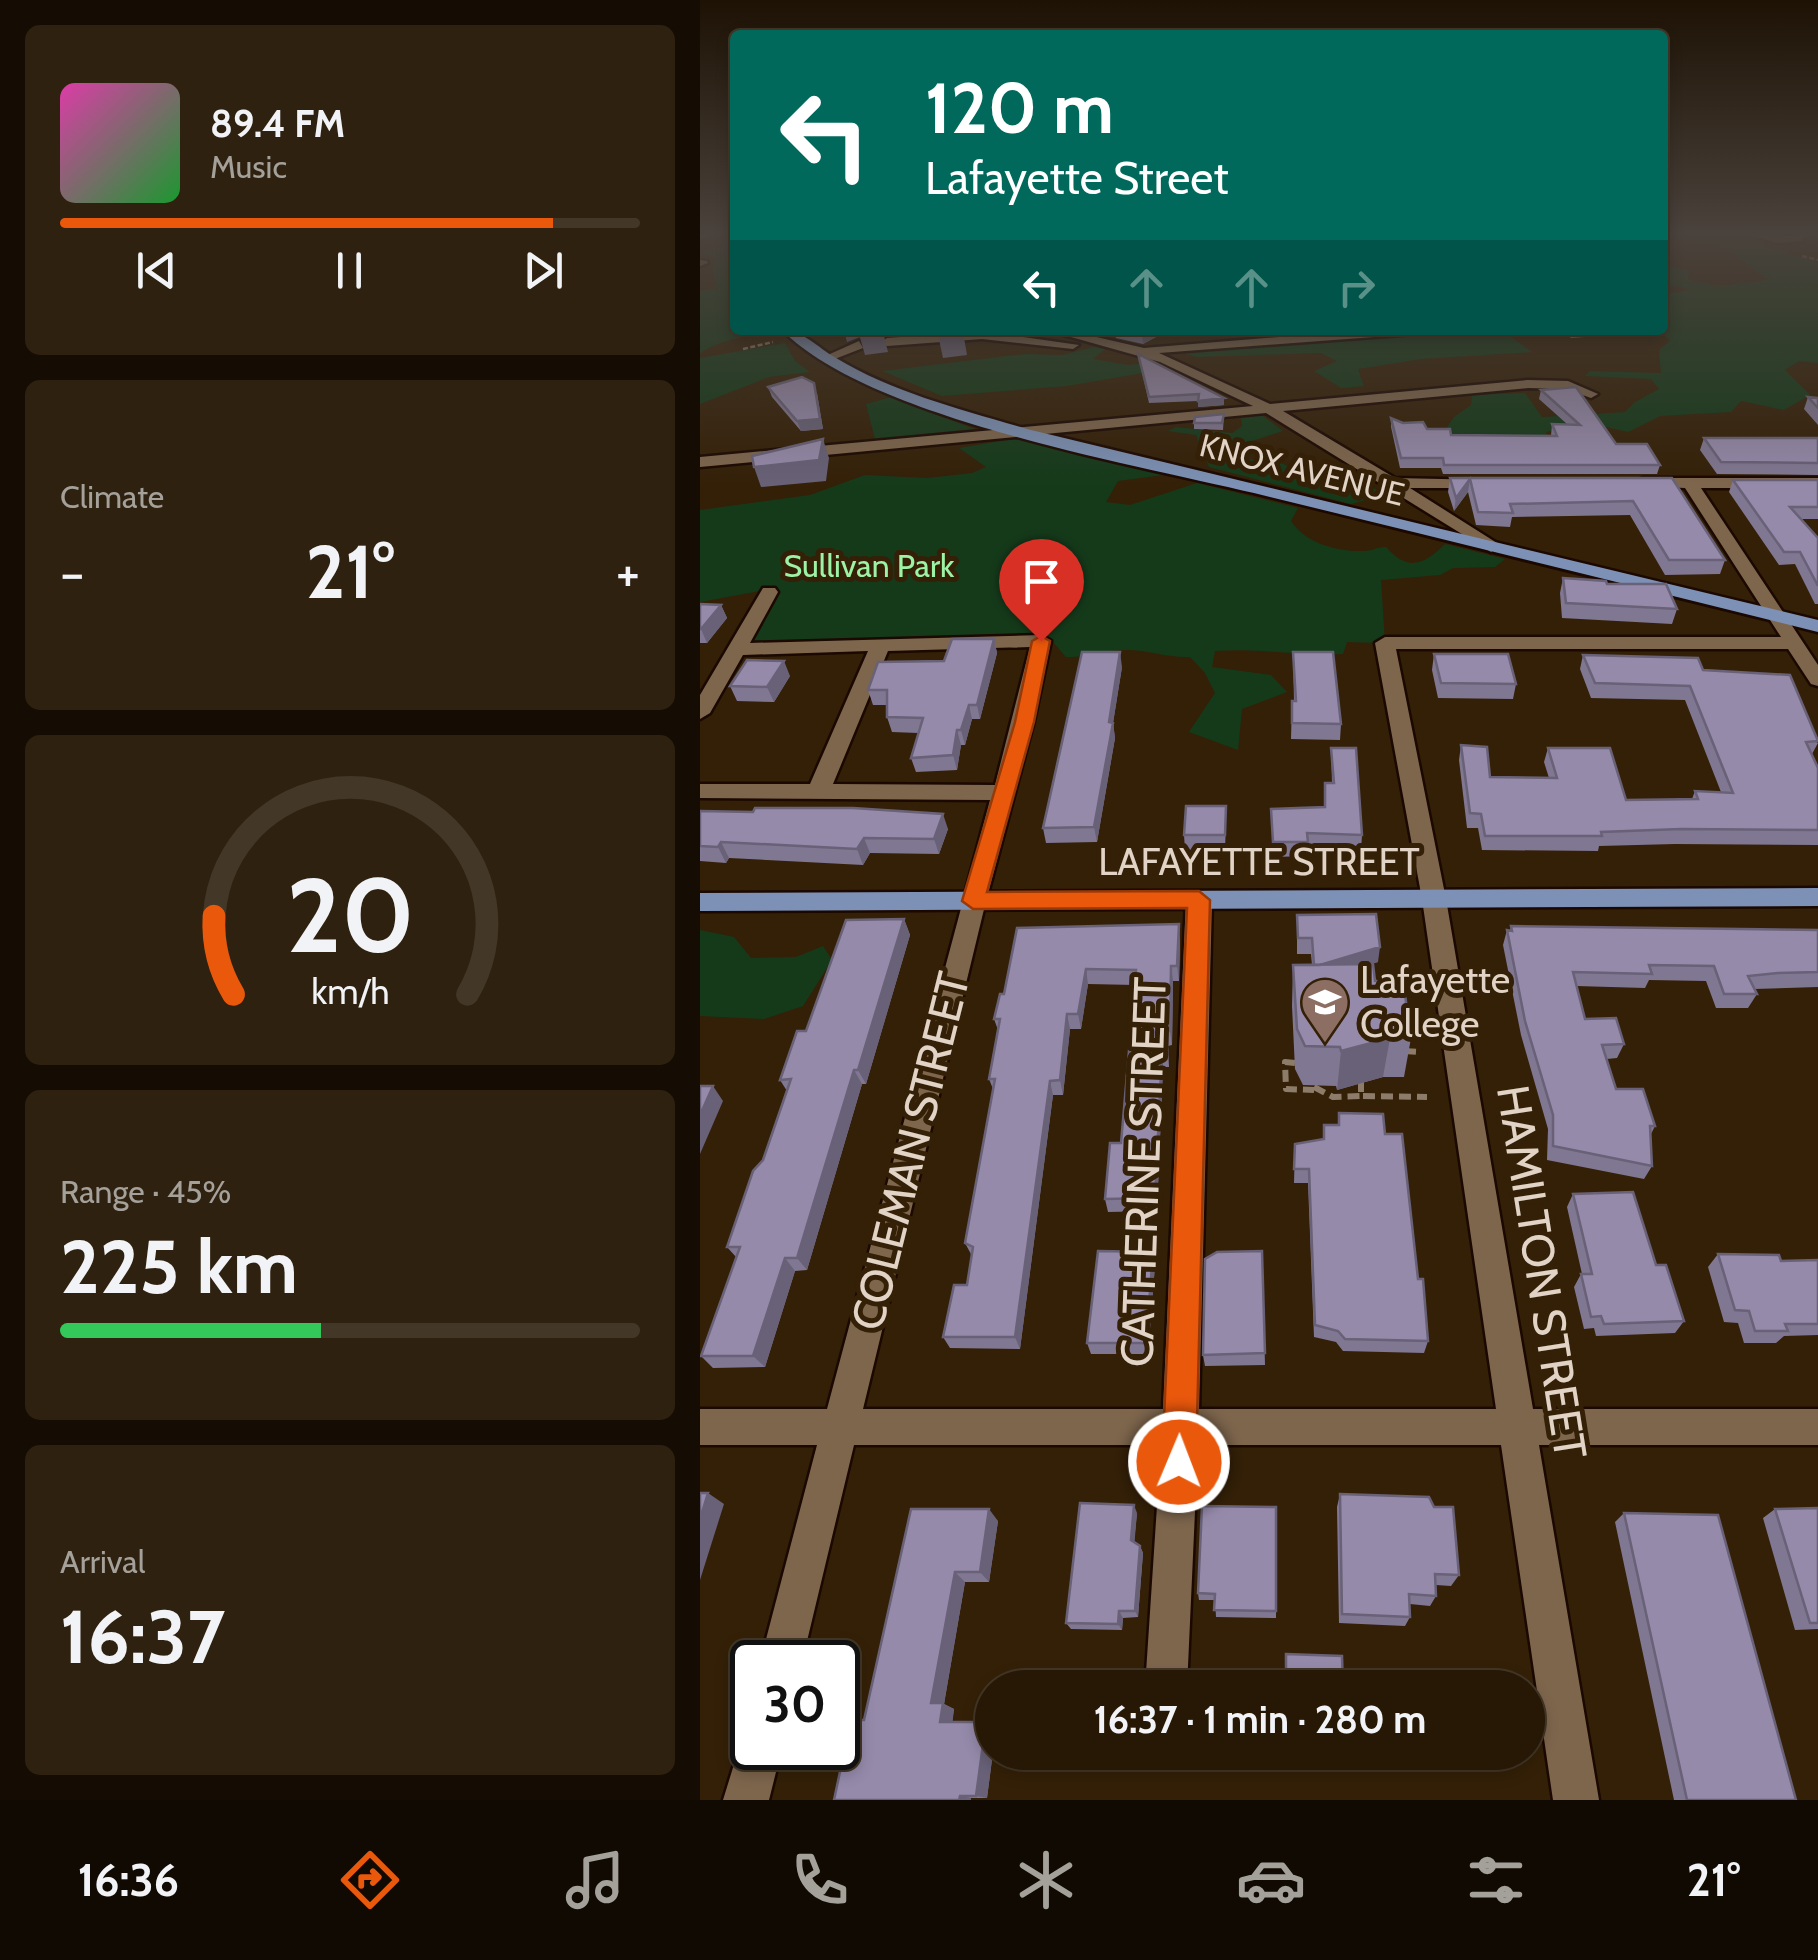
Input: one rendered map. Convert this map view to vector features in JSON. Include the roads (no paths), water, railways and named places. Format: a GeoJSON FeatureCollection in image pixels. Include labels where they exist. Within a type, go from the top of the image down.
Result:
{"type":"FeatureCollection","features":[{"type":"Feature","properties":{"kind":"main road","name":"KNOX AVENUE"},"geometry":{"type":"LineString","coordinates":[[795,335],[827,358],[924,401],[1023,432],[1818,626]]}},
{"type":"Feature","properties":{"kind":"main road","name":"LAFAYETTE STREET"},"geometry":{"type":"LineString","coordinates":[[700,902],[1818,897]]}},
{"type":"Feature","properties":{"kind":"street"},"geometry":{"type":"LineString","coordinates":[[1072,335],[1138,350],[1198,373],[1264,408],[1491,546]]}},
{"type":"Feature","properties":{"kind":"street"},"geometry":{"type":"LineString","coordinates":[[1138,350],[1345,335]]}},
{"type":"Feature","properties":{"kind":"street"},"geometry":{"type":"LineString","coordinates":[[887,342],[938,336],[1006,337],[1054,346],[1092,340]]}},
{"type":"Feature","properties":{"kind":"street"},"geometry":{"type":"LineString","coordinates":[[827,358],[859,345]]}},
{"type":"Feature","properties":{"kind":"street"},"geometry":{"type":"LineString","coordinates":[[700,462],[1458,391],[1557,384],[1591,394]]}},
{"type":"Feature","properties":{"kind":"street"},"geometry":{"type":"LineString","coordinates":[[1390,483],[1502,483]]}},
{"type":"Feature","properties":{"kind":"street"},"geometry":{"type":"LineString","coordinates":[[1634,483],[1818,484]]}},
{"type":"Feature","properties":{"kind":"street"},"geometry":{"type":"LineString","coordinates":[[1690,483],[1818,680]]}},
{"type":"Feature","properties":{"kind":"street"},"geometry":{"type":"LineString","coordinates":[[700,713],[769,592]]}},
{"type":"Feature","properties":{"kind":"street","name":"COLEMAN STREET"},"geometry":{"type":"LineString","coordinates":[[787,1640],[1041,641],[880,646]]}},
{"type":"Feature","properties":{"kind":"street","name":"HAMILTON STREET"},"geometry":{"type":"LineString","coordinates":[[1576,1800],[1434,899],[1385,643],[1794,644]]}},
{"type":"Feature","properties":{"kind":"street"},"geometry":{"type":"LineString","coordinates":[[736,650],[880,646],[818,793]]}},
{"type":"Feature","properties":{"kind":"street"},"geometry":{"type":"LineString","coordinates":[[700,791],[1005,793]]}},
{"type":"Feature","properties":{"kind":"street","name":"CATHERINE STREET"},"geometry":{"type":"LineString","coordinates":[[1167,1670],[1199,900]]}},
{"type":"Feature","properties":{"kind":"street"},"geometry":{"type":"LineString","coordinates":[[700,1427],[1818,1427]]}},
{"type":"Feature","properties":{"kind":"street"},"geometry":{"type":"LineString","coordinates":[[746,1800],[754,1770]]}},
{"type":"Feature","properties":{"kind":"place","name":"Lafayette College"},"geometry":{"type":"Point","coordinates":[1325,1044]}},
{"type":"Feature","properties":{"kind":"park label","name":"Sullivan Park"},"geometry":{"type":"Point","coordinates":[869,566]}}]}
